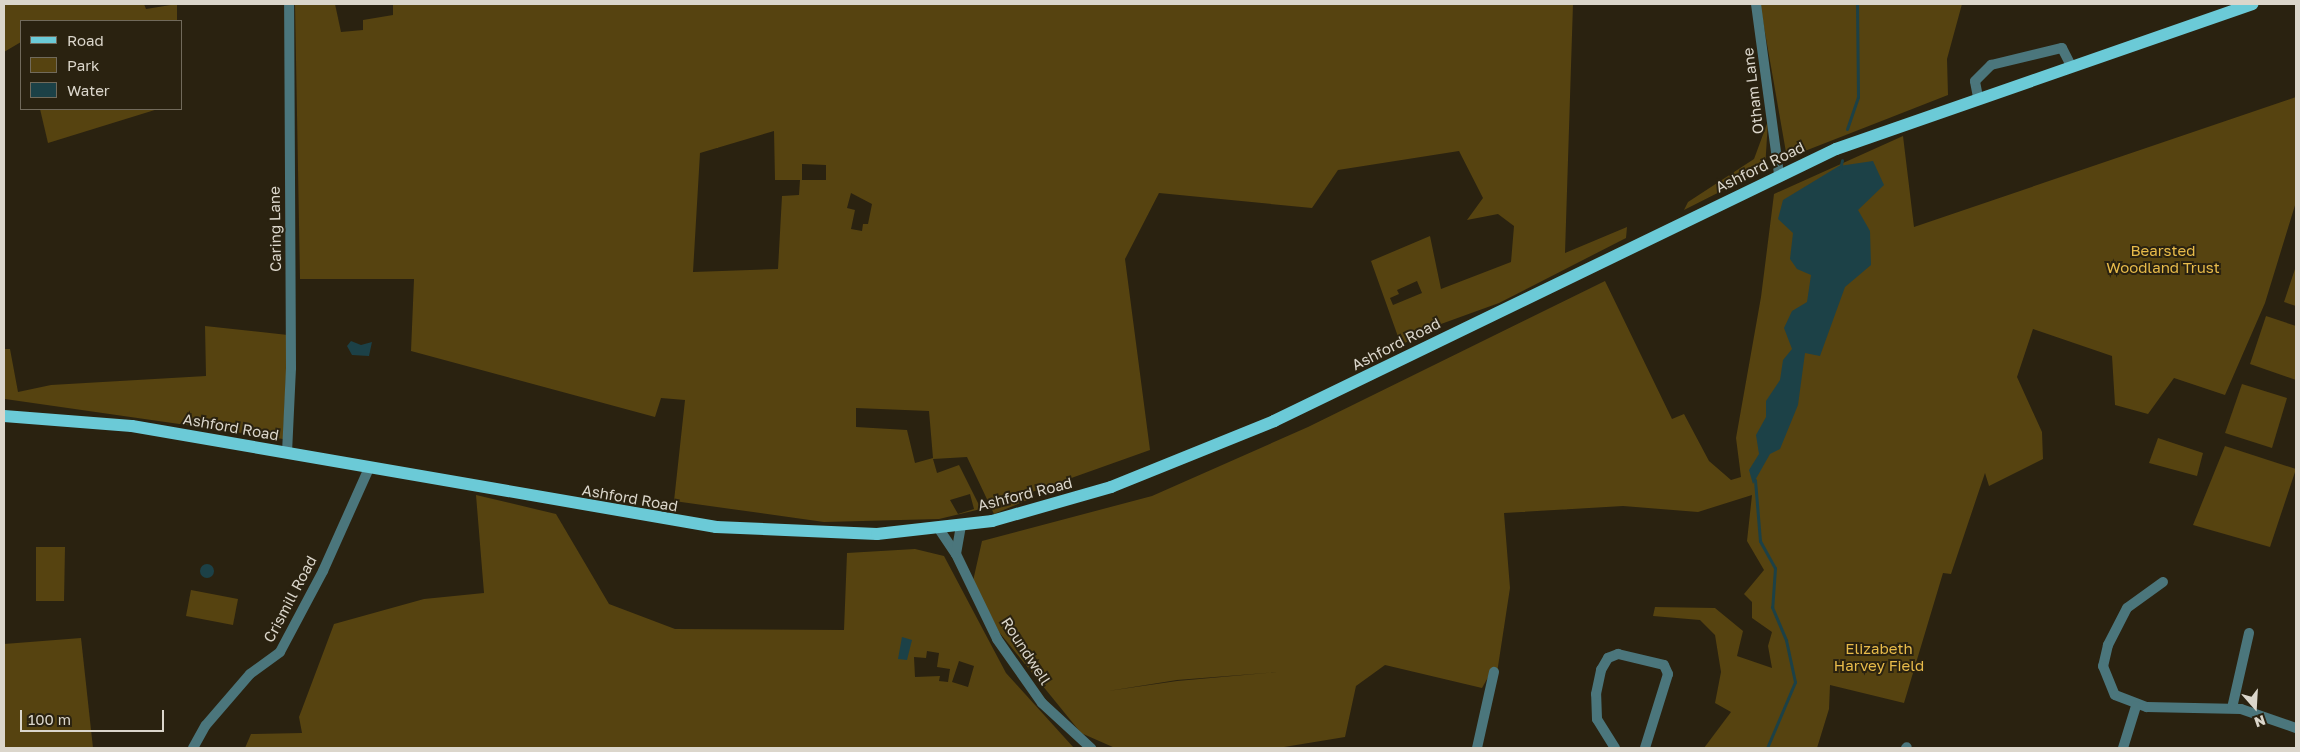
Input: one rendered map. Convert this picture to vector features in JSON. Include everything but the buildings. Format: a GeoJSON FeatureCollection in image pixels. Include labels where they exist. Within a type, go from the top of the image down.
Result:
{"type":"FeatureCollection","features":[{"type":"Feature","properties":{"kind":"main road","name":"Ashford Road"},"geometry":{"type":"LineString","coordinates":[[4,416],[123,425],[716,527],[824,535],[961,526],[1076,498],[1225,442],[1779,175],[1978,97],[2070,64],[2252,4]]}},
{"type":"Feature","properties":{"kind":"street","name":"Caring Lane"},"geometry":{"type":"LineString","coordinates":[[287,453],[291,368],[289,4]]}},
{"type":"Feature","properties":{"kind":"street","name":"Otham Lane"},"geometry":{"type":"LineString","coordinates":[[1756,4],[1779,175]]}},
{"type":"Feature","properties":{"kind":"street"},"geometry":{"type":"LineString","coordinates":[[1978,97],[1975,81],[1991,65],[2062,48],[2070,64]]}},
{"type":"Feature","properties":{"kind":"street","name":"Crismill Road"},"geometry":{"type":"LineString","coordinates":[[193,748],[206,725],[250,674],[280,652],[324,571],[369,468]]}},
{"type":"Feature","properties":{"kind":"street"},"geometry":{"type":"LineString","coordinates":[[956,554],[961,526]]}},
{"type":"Feature","properties":{"kind":"street","name":"Roundwell"},"geometry":{"type":"LineString","coordinates":[[938,529],[956,554],[997,639],[1042,703],[1091,748]]}},
{"type":"Feature","properties":{"kind":"street"},"geometry":{"type":"LineString","coordinates":[[2163,582],[2127,608],[2103,656],[2108,686],[2136,706],[2232,708],[2296,728]]}},
{"type":"Feature","properties":{"kind":"street"},"geometry":{"type":"LineString","coordinates":[[2232,708],[2249,633]]}},
{"type":"Feature","properties":{"kind":"street"},"geometry":{"type":"LineString","coordinates":[[1615,748],[1597,719],[1596,694],[1601,670],[1608,658],[1618,654],[1664,665],[1668,674],[1645,748]]}},
{"type":"Feature","properties":{"kind":"street"},"geometry":{"type":"LineString","coordinates":[[1477,748],[1494,672]]}},
{"type":"Feature","properties":{"kind":"street"},"geometry":{"type":"LineString","coordinates":[[2123,748],[2136,706]]}},
{"type":"Feature","properties":{"kind":"green space"},"geometry":{"type":"Polygon","coordinates":[[[4,4],[144,4],[146,9],[177,4],[177,20],[20,20],[20,43],[4,52],[4,4]]]}},
{"type":"Feature","properties":{"kind":"green space"},"geometry":{"type":"Polygon","coordinates":[[[295,4],[335,4],[341,32],[363,30],[363,20],[393,15],[393,4],[1573,4],[1565,253],[1627,227],[1626,238],[1499,303],[1441,324],[1401,345],[1371,261],[1430,236],[1441,289],[1511,262],[1514,226],[1498,214],[1467,220],[1483,198],[1459,151],[1338,170],[1312,208],[1159,193],[1125,259],[1150,450],[1032,492],[1032,498],[994,514],[967,457],[933,459],[937,473],[959,465],[981,509],[939,519],[824,522],[674,501],[685,400],[661,398],[655,417],[411,351],[414,279],[300,279],[295,4]],[[774,131],[700,153],[693,272],[778,269],[782,196],[799,195],[800,180],[775,180],[774,131]],[[802,164],[802,180],[826,180],[826,165],[802,164]],[[851,193],[847,208],[855,210],[851,229],[862,231],[863,224],[868,224],[872,204],[851,193]],[[1417,281],[1397,290],[1399,294],[1390,298],[1393,305],[1422,293],[1417,281]],[[856,408],[856,427],[907,430],[915,463],[933,458],[929,411],[856,408]],[[970,494],[950,500],[958,514],[974,509],[970,494]]]}},
{"type":"Feature","properties":{"kind":"green space"},"geometry":{"type":"Polygon","coordinates":[[[1760,4],[1962,4],[1947,59],[1948,95],[1787,158],[1760,4]]]}},
{"type":"Feature","properties":{"kind":"green space"},"geometry":{"type":"Polygon","coordinates":[[[2296,97],[2296,202],[2265,303],[2225,395],[2174,378],[2148,414],[2115,405],[2112,356],[2033,329],[2017,377],[2042,432],[2043,459],[1989,486],[1985,473],[1951,574],[1943,573],[1904,703],[1830,685],[1829,709],[1817,748],[1704,748],[1731,712],[1715,703],[1721,672],[1715,635],[1700,620],[1653,616],[1655,607],[1715,608],[1743,631],[1737,656],[1772,668],[1768,646],[1772,632],[1752,618],[1752,602],[1744,594],[1764,570],[1747,541],[1752,495],[1698,512],[1623,506],[1504,513],[1510,588],[1497,673],[1491,672],[1482,688],[1385,665],[1356,686],[1345,737],[1278,748],[1115,748],[1081,733],[999,632],[973,581],[982,541],[1152,496],[1308,427],[1605,281],[1672,419],[1684,414],[1709,461],[1731,480],[1741,477],[1736,438],[1761,297],[1774,194],[1903,136],[1914,227],[2296,97]],[[1277,672],[1177,680],[1108,691],[1177,681],[1277,672]]]}},
{"type":"Feature","properties":{"kind":"green space"},"geometry":{"type":"Polygon","coordinates":[[[40,110],[155,110],[48,143],[40,110]]]}},
{"type":"Feature","properties":{"kind":"green space"},"geometry":{"type":"Polygon","coordinates":[[[1768,121],[1765,169],[1684,210],[1688,202],[1754,159],[1768,121]]]}},
{"type":"Feature","properties":{"kind":"green space"},"geometry":{"type":"Polygon","coordinates":[[[2296,266],[2296,306],[2284,302],[2296,266]]]}},
{"type":"Feature","properties":{"kind":"green space"},"geometry":{"type":"Polygon","coordinates":[[[2266,316],[2296,326],[2296,380],[2250,364],[2266,316]]]}},
{"type":"Feature","properties":{"kind":"green space"},"geometry":{"type":"Polygon","coordinates":[[[205,326],[288,335],[283,439],[5,399],[4,349],[10,349],[18,392],[51,385],[206,376],[205,326]]]}},
{"type":"Feature","properties":{"kind":"green space"},"geometry":{"type":"Polygon","coordinates":[[[2242,384],[2287,398],[2272,448],[2225,433],[2242,384]]]}},
{"type":"Feature","properties":{"kind":"green space"},"geometry":{"type":"Polygon","coordinates":[[[2158,438],[2203,453],[2197,476],[2149,463],[2158,438]]]}},
{"type":"Feature","properties":{"kind":"green space"},"geometry":{"type":"Polygon","coordinates":[[[2225,446],[2296,469],[2270,547],[2193,525],[2225,446]]]}},
{"type":"Feature","properties":{"kind":"green space"},"geometry":{"type":"Polygon","coordinates":[[[476,495],[556,514],[609,604],[675,629],[844,630],[847,553],[915,549],[944,556],[1006,673],[1074,748],[245,748],[251,734],[302,733],[299,717],[334,624],[424,599],[484,593],[476,495]],[[927,651],[926,658],[914,657],[915,677],[940,676],[939,681],[948,682],[950,669],[937,667],[939,653],[927,651]],[[959,661],[952,682],[968,687],[974,666],[959,661]]]}},
{"type":"Feature","properties":{"kind":"green space"},"geometry":{"type":"Polygon","coordinates":[[[36,547],[65,547],[64,601],[36,601],[36,547]]]}},
{"type":"Feature","properties":{"kind":"green space"},"geometry":{"type":"Polygon","coordinates":[[[191,590],[238,599],[233,625],[186,616],[191,590]]]}},
{"type":"Feature","properties":{"kind":"green space"},"geometry":{"type":"Polygon","coordinates":[[[81,638],[93,748],[4,748],[4,644],[81,638]]]}},
{"type":"Feature","properties":{"kind":"water"},"geometry":{"type":"Polygon","coordinates":[[[1873,161],[1884,185],[1858,210],[1870,231],[1871,265],[1845,287],[1820,356],[1805,353],[1798,405],[1780,449],[1770,454],[1753,484],[1749,470],[1759,454],[1756,435],[1766,417],[1766,401],[1780,380],[1783,360],[1792,349],[1784,328],[1792,311],[1807,302],[1811,275],[1797,269],[1790,259],[1793,233],[1778,219],[1783,200],[1839,166],[1873,161]]]}},
{"type":"Feature","properties":{"kind":"water"},"geometry":{"type":"Polygon","coordinates":[[[351,341],[361,345],[372,342],[369,356],[352,355],[347,346],[351,341]]]}},
{"type":"Feature","properties":{"kind":"water"},"geometry":{"type":"Polygon","coordinates":[[[204,564],[210,564],[214,571],[210,578],[204,578],[200,574],[200,568],[204,564]]]}},
{"type":"Feature","properties":{"kind":"water"},"geometry":{"type":"Polygon","coordinates":[[[902,637],[912,640],[907,660],[898,659],[902,637]]]}},
{"type":"Feature","properties":{"kind":"waterway"},"geometry":{"type":"LineString","coordinates":[[1847,129],[1858,97],[1857,4]]}},
{"type":"Feature","properties":{"kind":"waterway"},"geometry":{"type":"LineString","coordinates":[[1840,169],[1842,160]]}},
{"type":"Feature","properties":{"kind":"waterway"},"geometry":{"type":"LineString","coordinates":[[1755,480],[1760,541],[1775,568],[1772,607],[1786,640],[1795,682],[1767,748]]}},
{"type":"Feature","properties":{"kind":"park label","name":"Bearsted Woodland Trust"},"geometry":{"type":"Point","coordinates":[2163,258]}},
{"type":"Feature","properties":{"kind":"park label","name":"Elizabeth Harvey Field"},"geometry":{"type":"Point","coordinates":[1879,656]}}]}
